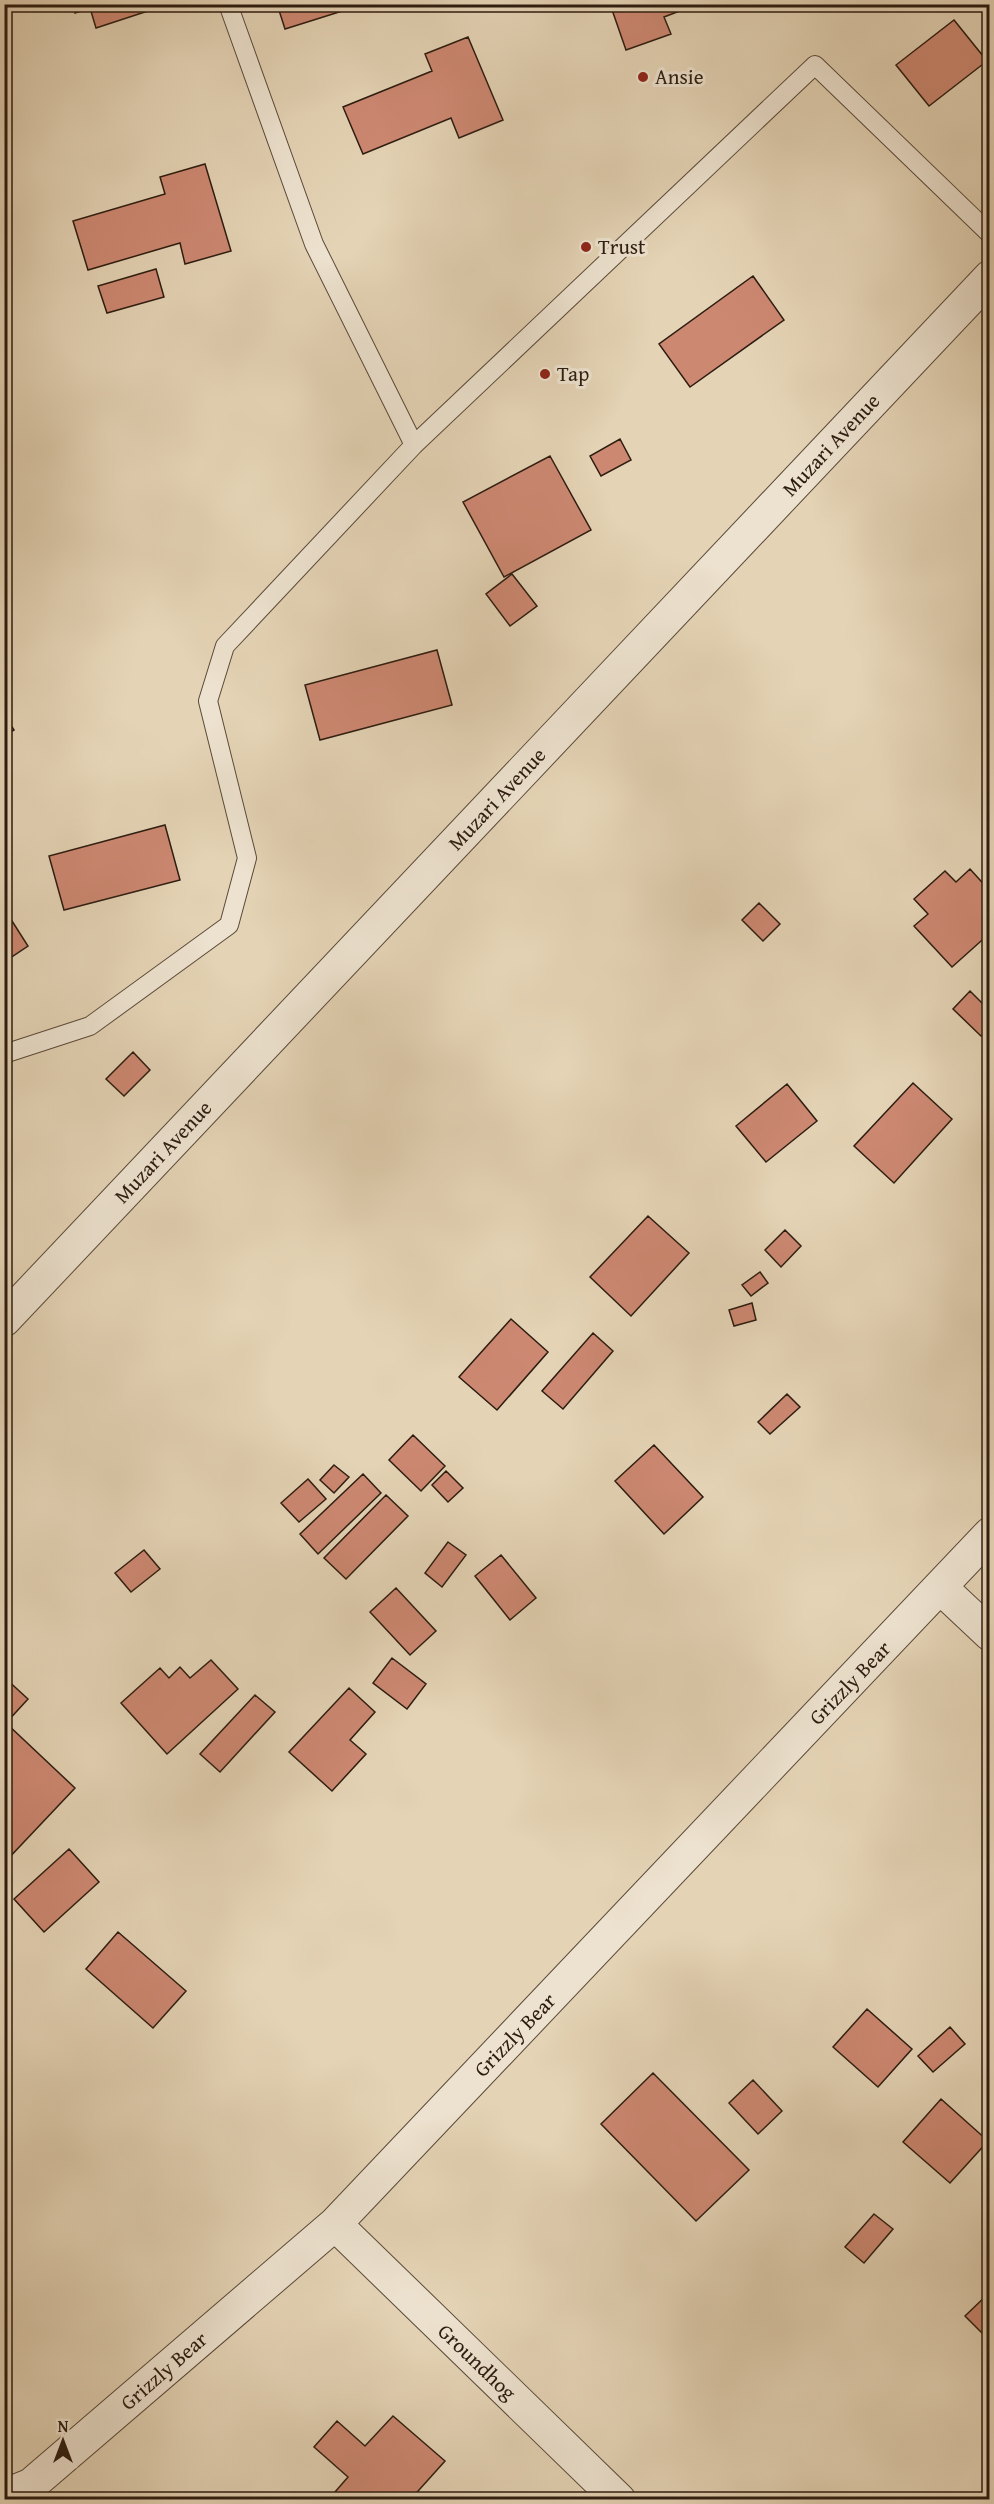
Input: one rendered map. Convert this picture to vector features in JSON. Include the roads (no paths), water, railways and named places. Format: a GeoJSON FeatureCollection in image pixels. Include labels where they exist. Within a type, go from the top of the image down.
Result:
{"type":"FeatureCollection","features":[{"type":"Feature","properties":{"kind":"street","name":"Muzari Avenue"},"geometry":{"type":"LineString","coordinates":[[4,1320],[990,277]]}},
{"type":"Feature","properties":{"kind":"street","name":"Grizzly Bear"},"geometry":{"type":"LineString","coordinates":[[4,2496],[32,2485],[335,2224],[990,1533]]}},
{"type":"Feature","properties":{"kind":"street"},"geometry":{"type":"LineString","coordinates":[[940,1587],[990,1634]]}},
{"type":"Feature","properties":{"kind":"street","name":"Groundhog"},"geometry":{"type":"LineString","coordinates":[[335,2224],[619,2499]]}},
{"type":"Feature","properties":{"kind":"lane"},"geometry":{"type":"LineString","coordinates":[[228,4],[314,244],[414,445]]}},
{"type":"Feature","properties":{"kind":"lane"},"geometry":{"type":"LineString","coordinates":[[4,1054],[90,1026],[229,925],[247,858],[208,701],[225,646],[414,445],[815,65],[990,234]]}},
{"type":"Feature","properties":{"kind":"place","name":"Ansie"},"geometry":{"type":"Point","coordinates":[643,77]}},
{"type":"Feature","properties":{"kind":"place","name":"Trust"},"geometry":{"type":"Point","coordinates":[586,247]}},
{"type":"Feature","properties":{"kind":"place","name":"Tap"},"geometry":{"type":"Point","coordinates":[545,374]}}]}
